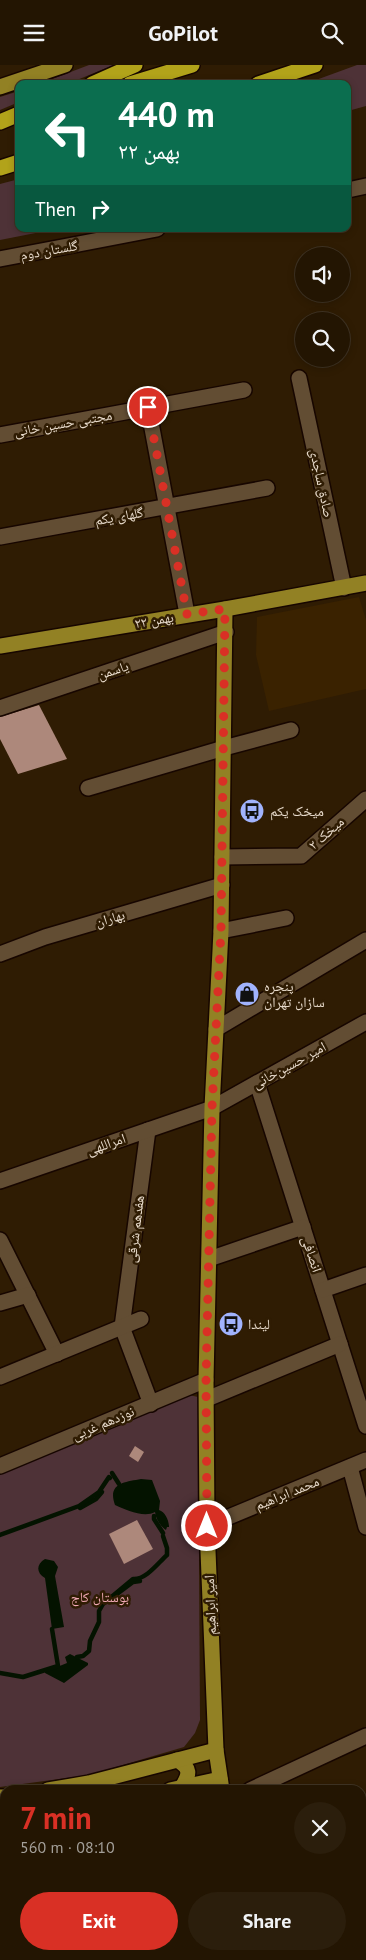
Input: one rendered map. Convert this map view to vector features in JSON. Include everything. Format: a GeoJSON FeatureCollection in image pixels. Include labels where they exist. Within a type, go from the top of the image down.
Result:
{"type":"FeatureCollection","features":[{"type":"Feature","properties":{"kind":"highway"},"geometry":{"type":"LineString","coordinates":[[101,80],[135,65]]}},
{"type":"Feature","properties":{"kind":"highway"},"geometry":{"type":"LineString","coordinates":[[143,80],[192,65]]}},
{"type":"Feature","properties":{"kind":"highway"},"geometry":{"type":"LineString","coordinates":[[270,80],[315,65]]}},
{"type":"Feature","properties":{"kind":"highway"},"geometry":{"type":"LineString","coordinates":[[0,123],[15,117]]}},
{"type":"Feature","properties":{"kind":"highway"},"geometry":{"type":"LineString","coordinates":[[0,168],[15,163]]}},
{"type":"Feature","properties":{"kind":"main road"},"geometry":{"type":"LineString","coordinates":[[21,80],[65,65]]}},
{"type":"Feature","properties":{"kind":"main road"},"geometry":{"type":"LineString","coordinates":[[0,87],[15,82]]}},
{"type":"Feature","properties":{"kind":"main road","name":"۲۲ بهمن"},"geometry":{"type":"LineString","coordinates":[[0,646],[225,609],[366,583]]}},
{"type":"Feature","properties":{"kind":"main road","name":"امیر ابراهیم"},"geometry":{"type":"LineString","coordinates":[[221,1785],[216,1750],[207,1526],[206,1381],[212,1108],[221,931],[225,609]]}},
{"type":"Feature","properties":{"kind":"main road"},"geometry":{"type":"LineString","coordinates":[[77,1785],[216,1750]]}},
{"type":"Feature","properties":{"kind":"main road"},"geometry":{"type":"LineString","coordinates":[[177,1760],[185,1765],[188,1771],[187,1779],[180,1785]]}},
{"type":"Feature","properties":{"kind":"street"},"geometry":{"type":"LineString","coordinates":[[351,189],[366,186]]}},
{"type":"Feature","properties":{"kind":"street","name":"گلستان دوم"},"geometry":{"type":"LineString","coordinates":[[0,259],[142,232]]}},
{"type":"Feature","properties":{"kind":"street","name":"صادق ساجدی"},"geometry":{"type":"LineString","coordinates":[[299,378],[344,588]]}},
{"type":"Feature","properties":{"kind":"street","name":"مجتبی حسین خانی"},"geometry":{"type":"LineString","coordinates":[[0,435],[244,389]]}},
{"type":"Feature","properties":{"kind":"street"},"geometry":{"type":"LineString","coordinates":[[148,407],[187,614]]}},
{"type":"Feature","properties":{"kind":"street","name":"گلهای یکم"},"geometry":{"type":"LineString","coordinates":[[0,537],[267,489]]}},
{"type":"Feature","properties":{"kind":"street","name":"یاسمن"},"geometry":{"type":"LineString","coordinates":[[0,707],[226,632]]}},
{"type":"Feature","properties":{"kind":"street"},"geometry":{"type":"LineString","coordinates":[[88,789],[291,730]]}},
{"type":"Feature","properties":{"kind":"street","name":"میخک ۲"},"geometry":{"type":"LineString","coordinates":[[222,857],[301,856],[366,799]]}},
{"type":"Feature","properties":{"kind":"street","name":"بهاران"},"geometry":{"type":"LineString","coordinates":[[0,953],[45,937],[222,885]]}},
{"type":"Feature","properties":{"kind":"street"},"geometry":{"type":"LineString","coordinates":[[221,931],[286,918]]}},
{"type":"Feature","properties":{"kind":"street"},"geometry":{"type":"LineString","coordinates":[[216,1029],[366,940]]}},
{"type":"Feature","properties":{"kind":"street","name":"امیر حسین‌خانی"},"geometry":{"type":"LineString","coordinates":[[212,1108],[364,1028]]}},
{"type":"Feature","properties":{"kind":"street","name":"انصافی"},"geometry":{"type":"LineString","coordinates":[[257,1083],[340,1344],[360,1383],[366,1425]]}},
{"type":"Feature","properties":{"kind":"street","name":"امراللهی"},"geometry":{"type":"LineString","coordinates":[[0,1181],[212,1108]]}},
{"type":"Feature","properties":{"kind":"street","name":"هفدهم شرقی"},"geometry":{"type":"LineString","coordinates":[[148,1130],[122,1327],[151,1404]]}},
{"type":"Feature","properties":{"kind":"street"},"geometry":{"type":"LineString","coordinates":[[209,1259],[303,1227]]}},
{"type":"Feature","properties":{"kind":"street"},"geometry":{"type":"LineString","coordinates":[[0,1240],[57,1354]]}},
{"type":"Feature","properties":{"kind":"street"},"geometry":{"type":"LineString","coordinates":[[323,1290],[366,1275]]}},
{"type":"Feature","properties":{"kind":"street"},"geometry":{"type":"LineString","coordinates":[[0,1303],[28,1295]]}},
{"type":"Feature","properties":{"kind":"street"},"geometry":{"type":"LineString","coordinates":[[0,1377],[141,1319]]}},
{"type":"Feature","properties":{"kind":"street"},"geometry":{"type":"LineString","coordinates":[[207,1399],[340,1344]]}},
{"type":"Feature","properties":{"kind":"street","name":"نوزدهم غربی"},"geometry":{"type":"LineString","coordinates":[[0,1466],[206,1381]]}},
{"type":"Feature","properties":{"kind":"street","name":"محمد ابراهیم"},"geometry":{"type":"LineString","coordinates":[[207,1526],[366,1460]]}},
{"type":"Feature","properties":{"kind":"street"},"geometry":{"type":"LineString","coordinates":[[350,1467],[366,1527]]}},
{"type":"Feature","properties":{"kind":"street"},"geometry":{"type":"LineString","coordinates":[[261,1785],[366,1736]]}},
{"type":"Feature","properties":{"kind":"shaded area"},"geometry":{"type":"Polygon","coordinates":[[[359,597],[366,620],[366,689],[269,711],[256,655],[257,617],[359,597]]]}},
{"type":"Feature","properties":{"kind":"shaded area"},"geometry":{"type":"Polygon","coordinates":[[[141,1479],[152,1480],[160,1501],[159,1510],[165,1514],[168,1522],[169,1527],[166,1530],[159,1522],[155,1512],[140,1514],[115,1505],[113,1492],[115,1488],[124,1483],[141,1479]]]}},
{"type":"Feature","properties":{"kind":"shaded area"},"geometry":{"type":"Polygon","coordinates":[[[45,1559],[54,1561],[58,1567],[55,1576],[64,1627],[52,1629],[45,1578],[38,1569],[40,1563],[45,1559]]]}},
{"type":"Feature","properties":{"kind":"shaded area"},"geometry":{"type":"Polygon","coordinates":[[[70,1654],[88,1663],[88,1665],[64,1683],[45,1673],[67,1663],[65,1657],[70,1654]]]}},
{"type":"Feature","properties":{"kind":"green space"},"geometry":{"type":"Polygon","coordinates":[[[89,65],[114,65],[77,80],[50,80],[89,65]]]}},
{"type":"Feature","properties":{"kind":"green space"},"geometry":{"type":"Polygon","coordinates":[[[357,65],[366,65],[366,106],[351,110],[351,80],[316,80],[357,65]]]}},
{"type":"Feature","properties":{"kind":"green space"},"geometry":{"type":"Polygon","coordinates":[[[15,92],[15,104],[0,110],[0,97],[15,92]]]}},
{"type":"Feature","properties":{"kind":"green space"},"geometry":{"type":"Polygon","coordinates":[[[15,180],[15,232],[41,232],[0,240],[0,184],[15,180]]]}},
{"type":"Feature","properties":{"kind":"green space","name":"بوستان کاج"},"geometry":{"type":"Polygon","coordinates":[[[189,1395],[198,1397],[200,1720],[195,1733],[184,1747],[89,1775],[15,1785],[0,1785],[0,1474],[189,1395]]]}},
{"type":"Feature","properties":{"kind":"building"},"geometry":{"type":"Polygon","coordinates":[[[39,705],[67,759],[18,774],[0,739],[0,717],[39,705]]]}},
{"type":"Feature","properties":{"kind":"building"},"geometry":{"type":"Polygon","coordinates":[[[135,1446],[144,1452],[138,1462],[129,1456],[135,1446]]]}},
{"type":"Feature","properties":{"kind":"building"},"geometry":{"type":"Polygon","coordinates":[[[137,1520],[153,1549],[124,1564],[109,1534],[137,1520]]]}},
{"type":"Feature","properties":{"kind":"waterway"},"geometry":{"type":"LineString","coordinates":[[112,1473],[119,1484]]}},
{"type":"Feature","properties":{"kind":"waterway"},"geometry":{"type":"LineString","coordinates":[[0,1535],[79,1506],[99,1492],[110,1478]]}},
{"type":"Feature","properties":{"kind":"waterway"},"geometry":{"type":"LineString","coordinates":[[80,1508],[96,1499],[102,1492]]}},
{"type":"Feature","properties":{"kind":"waterway"},"geometry":{"type":"LineString","coordinates":[[154,1516],[163,1533]]}},
{"type":"Feature","properties":{"kind":"waterway"},"geometry":{"type":"LineString","coordinates":[[77,1657],[83,1656],[89,1651],[90,1641],[99,1622],[99,1611],[103,1604],[133,1579],[138,1579],[147,1574],[167,1555],[163,1536]]}},
{"type":"Feature","properties":{"kind":"waterway"},"geometry":{"type":"LineString","coordinates":[[117,1594],[133,1582],[140,1581]]}},
{"type":"Feature","properties":{"kind":"waterway"},"geometry":{"type":"LineString","coordinates":[[0,1673],[23,1677],[58,1666],[52,1629]]}},
{"type":"Feature","properties":{"kind":"place","name":"میخک یکم"},"geometry":{"type":"Point","coordinates":[252,811]}},
{"type":"Feature","properties":{"kind":"place","name":"پنجره سازان تهران"},"geometry":{"type":"Point","coordinates":[247,994]}},
{"type":"Feature","properties":{"kind":"place","name":"لیندا"},"geometry":{"type":"Point","coordinates":[231,1324]}},
{"type":"Feature","properties":{"kind":"route"},"geometry":{"type":"LineString","coordinates":[[148,407],[187,614],[225,609],[221,931],[212,1108],[206,1381],[207,1526]]}}]}
